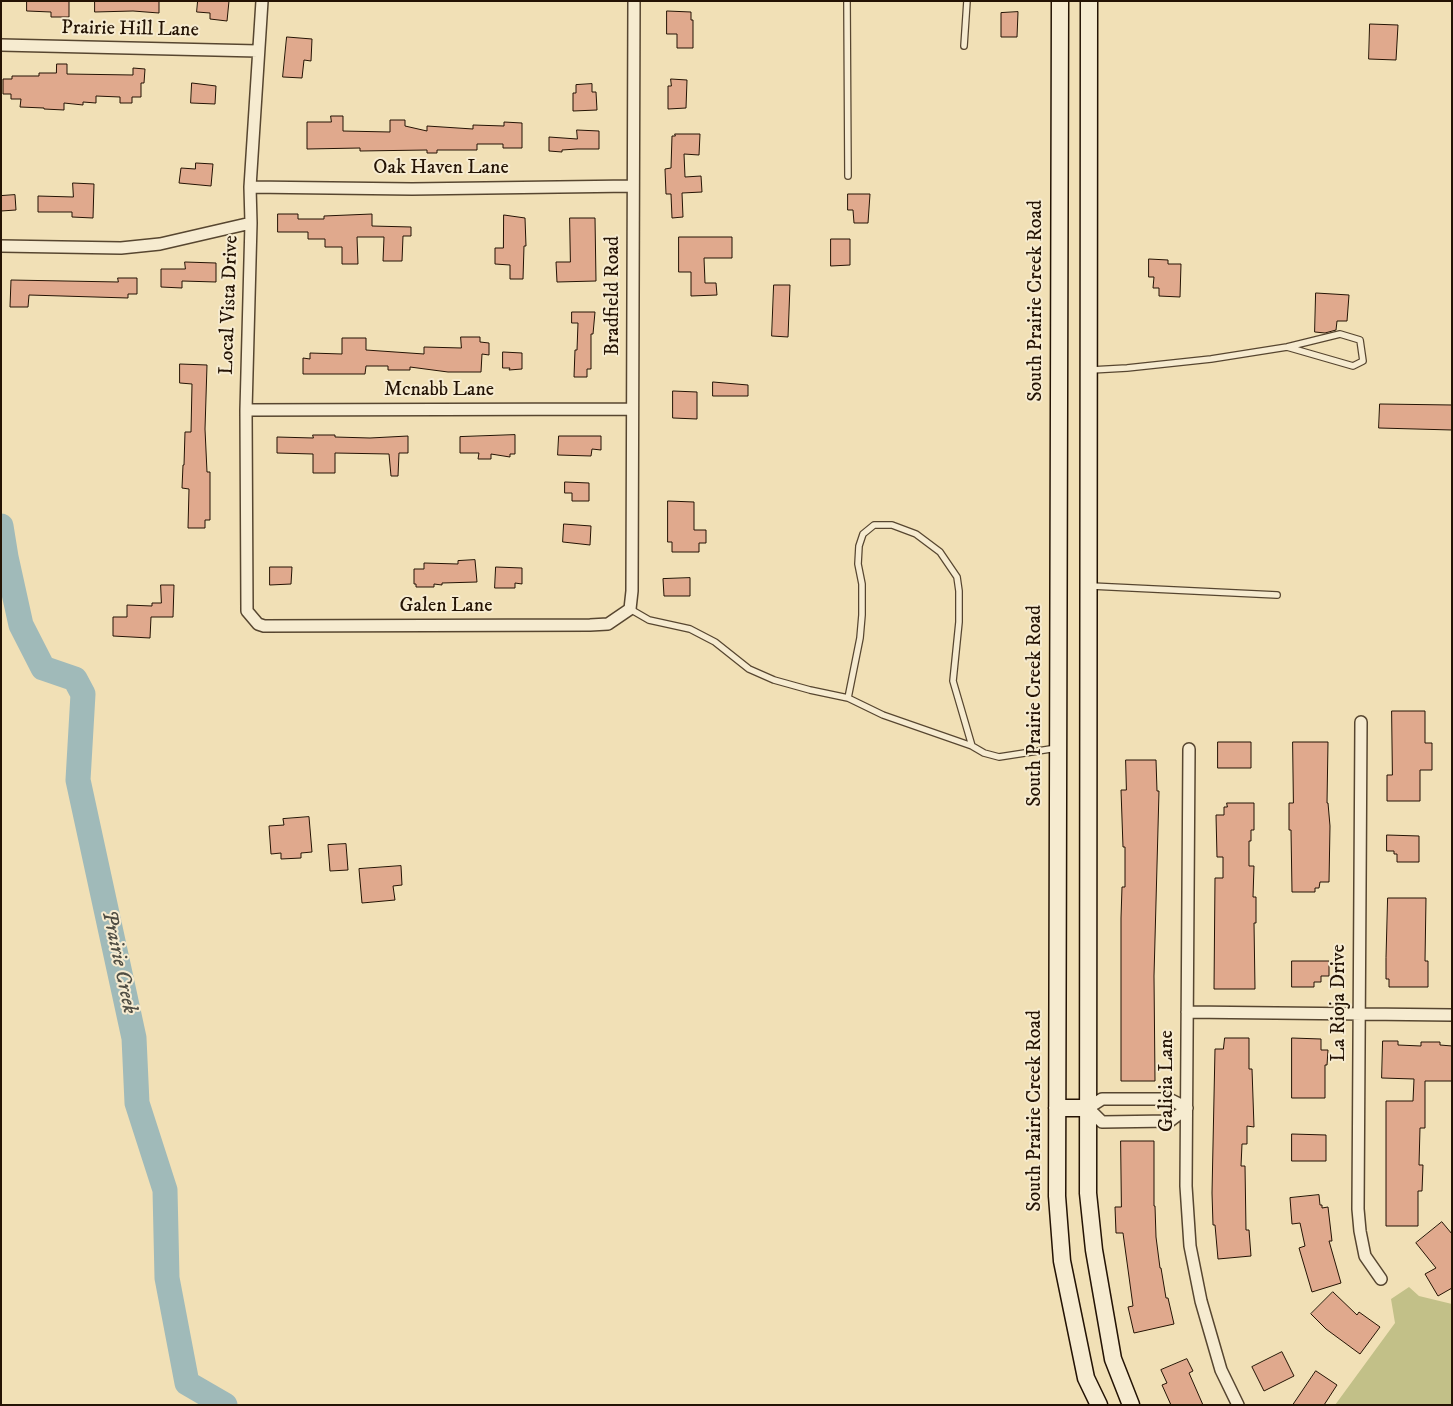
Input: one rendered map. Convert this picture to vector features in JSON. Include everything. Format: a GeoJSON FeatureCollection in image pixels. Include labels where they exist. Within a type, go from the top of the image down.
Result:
{"type":"FeatureCollection","features":[{"type":"Feature","properties":{"kind":"main road","name":"South Prairie Creek Road"},"geometry":{"type":"LineString","coordinates":[[1060,1],[1057,1196],[1062,1261],[1086,1378],[1100,1405]]}},
{"type":"Feature","properties":{"kind":"main road"},"geometry":{"type":"LineString","coordinates":[[1089,1],[1088,1193],[1094,1250],[1113,1359],[1131,1405]]}},
{"type":"Feature","properties":{"kind":"main road"},"geometry":{"type":"LineString","coordinates":[[1057,1108],[1088,1108]]}},
{"type":"Feature","properties":{"kind":"street","name":"Local Vista Drive"},"geometry":{"type":"LineString","coordinates":[[247,611],[246,410],[251,224],[250,187],[262,1]]}},
{"type":"Feature","properties":{"kind":"street","name":"Bradfield Road"},"geometry":{"type":"LineString","coordinates":[[630,609],[632,591],[634,1]]}},
{"type":"Feature","properties":{"kind":"street","name":"Prairie Hill Lane"},"geometry":{"type":"LineString","coordinates":[[1,45],[258,51]]}},
{"type":"Feature","properties":{"kind":"street","name":"Oak Haven Lane"},"geometry":{"type":"LineString","coordinates":[[250,187],[412,189],[632,186]]}},
{"type":"Feature","properties":{"kind":"street"},"geometry":{"type":"LineString","coordinates":[[1,246],[121,248],[160,244],[251,224]]}},
{"type":"Feature","properties":{"kind":"street","name":"Mcnabb Lane"},"geometry":{"type":"LineString","coordinates":[[246,410],[632,409]]}},
{"type":"Feature","properties":{"kind":"street","name":"Galen Lane"},"geometry":{"type":"LineString","coordinates":[[247,611],[258,624],[264,626],[570,625],[608,624],[630,609]]}},
{"type":"Feature","properties":{"kind":"street","name":"La Rioja Drive"},"geometry":{"type":"LineString","coordinates":[[1361,722],[1358,1209],[1365,1256],[1381,1279]]}},
{"type":"Feature","properties":{"kind":"street","name":"Galicia Lane"},"geometry":{"type":"LineString","coordinates":[[1188,749],[1186,1186],[1190,1246],[1201,1301],[1221,1370],[1238,1405]]}},
{"type":"Feature","properties":{"kind":"street"},"geometry":{"type":"LineString","coordinates":[[1187,1012],[1452,1015]]}},
{"type":"Feature","properties":{"kind":"street"},"geometry":{"type":"LineString","coordinates":[[1102,1099],[1169,1099],[1187,1108],[1170,1121],[1102,1122],[1088,1108],[1102,1099]]}},
{"type":"Feature","properties":{"kind":"lane"},"geometry":{"type":"LineString","coordinates":[[847,1],[848,176]]}},
{"type":"Feature","properties":{"kind":"lane"},"geometry":{"type":"LineString","coordinates":[[964,46],[967,1]]}},
{"type":"Feature","properties":{"kind":"lane"},"geometry":{"type":"LineString","coordinates":[[1089,370],[1211,359],[1287,347],[1340,334],[1360,340],[1363,361],[1353,366],[1287,347]]}},
{"type":"Feature","properties":{"kind":"lane"},"geometry":{"type":"LineString","coordinates":[[848,698],[860,638],[862,614],[862,584],[858,564],[859,546],[863,534],[874,525],[892,525],[916,534],[940,552],[956,576],[960,591],[953,681],[972,746]]}},
{"type":"Feature","properties":{"kind":"lane"},"geometry":{"type":"LineString","coordinates":[[1089,586],[1277,595]]}},
{"type":"Feature","properties":{"kind":"lane"},"geometry":{"type":"LineString","coordinates":[[630,609],[649,620],[690,629],[715,642],[748,669],[774,680],[848,698],[883,715],[972,746],[984,753],[1000,757],[1058,748]]}},
{"type":"Feature","properties":{"kind":"shaded area"},"geometry":{"type":"Polygon","coordinates":[[[1409,1287],[1419,1296],[1452,1304],[1452,1405],[1335,1405],[1395,1323],[1391,1299],[1409,1287]]]}},
{"type":"Feature","properties":{"kind":"building"},"geometry":{"type":"Polygon","coordinates":[[[27,1],[69,1],[69,17],[51,17],[51,12],[27,11],[27,1]]]}},
{"type":"Feature","properties":{"kind":"building"},"geometry":{"type":"Polygon","coordinates":[[[95,1],[159,1],[159,13],[133,11],[95,12],[95,1]]]}},
{"type":"Feature","properties":{"kind":"building"},"geometry":{"type":"Polygon","coordinates":[[[198,1],[229,1],[227,21],[210,19],[210,13],[197,12],[198,1]]]}},
{"type":"Feature","properties":{"kind":"building"},"geometry":{"type":"Polygon","coordinates":[[[667,11],[691,12],[691,20],[693,20],[693,48],[677,48],[677,34],[667,34],[667,11]]]}},
{"type":"Feature","properties":{"kind":"building"},"geometry":{"type":"Polygon","coordinates":[[[1018,12],[1017,37],[1001,37],[1001,13],[1018,12]]]}},
{"type":"Feature","properties":{"kind":"building"},"geometry":{"type":"Polygon","coordinates":[[[1370,24],[1398,25],[1396,60],[1369,59],[1370,24]]]}},
{"type":"Feature","properties":{"kind":"building"},"geometry":{"type":"Polygon","coordinates":[[[287,37],[312,39],[311,61],[304,60],[302,78],[283,77],[287,37]]]}},
{"type":"Feature","properties":{"kind":"building"},"geometry":{"type":"Polygon","coordinates":[[[57,64],[67,64],[67,74],[133,75],[133,68],[145,69],[144,83],[141,83],[141,97],[132,97],[132,103],[120,103],[120,97],[96,96],[96,103],[83,102],[83,105],[64,103],[64,110],[20,107],[21,99],[11,99],[11,94],[3,94],[3,79],[12,79],[12,76],[39,76],[39,73],[56,73],[57,64]]]}},
{"type":"Feature","properties":{"kind":"building"},"geometry":{"type":"Polygon","coordinates":[[[671,79],[687,80],[686,108],[668,109],[668,86],[671,86],[671,79]]]}},
{"type":"Feature","properties":{"kind":"building"},"geometry":{"type":"Polygon","coordinates":[[[192,83],[216,86],[215,104],[191,103],[192,83]]]}},
{"type":"Feature","properties":{"kind":"building"},"geometry":{"type":"Polygon","coordinates":[[[592,84],[592,92],[596,92],[597,110],[573,111],[573,93],[576,93],[576,85],[592,84]]]}},
{"type":"Feature","properties":{"kind":"building"},"geometry":{"type":"Polygon","coordinates":[[[331,116],[343,116],[343,131],[390,132],[390,120],[405,120],[405,126],[427,131],[427,126],[473,129],[473,125],[504,126],[504,122],[522,123],[522,148],[503,148],[503,144],[477,144],[477,150],[437,150],[437,153],[427,153],[427,150],[360,151],[360,148],[307,149],[307,122],[331,122],[331,116]]]}},
{"type":"Feature","properties":{"kind":"building"},"geometry":{"type":"Polygon","coordinates":[[[577,130],[599,131],[599,149],[562,150],[562,152],[549,151],[549,137],[577,139],[577,130]]]}},
{"type":"Feature","properties":{"kind":"building"},"geometry":{"type":"Polygon","coordinates":[[[675,134],[700,134],[699,155],[684,154],[685,177],[701,176],[702,192],[682,193],[683,217],[672,218],[671,194],[666,194],[665,169],[671,168],[672,136],[675,136],[675,134]]]}},
{"type":"Feature","properties":{"kind":"building"},"geometry":{"type":"Polygon","coordinates":[[[196,163],[213,164],[211,186],[179,183],[181,168],[195,169],[196,163]]]}},
{"type":"Feature","properties":{"kind":"building"},"geometry":{"type":"Polygon","coordinates":[[[73,183],[94,184],[93,218],[72,217],[72,212],[38,212],[38,196],[73,197],[73,183]]]}},
{"type":"Feature","properties":{"kind":"building"},"geometry":{"type":"Polygon","coordinates":[[[848,194],[870,194],[868,223],[854,223],[853,210],[848,210],[848,194]]]}},
{"type":"Feature","properties":{"kind":"building"},"geometry":{"type":"Polygon","coordinates":[[[15,195],[16,210],[1,211],[1,196],[15,195]]]}},
{"type":"Feature","properties":{"kind":"building"},"geometry":{"type":"Polygon","coordinates":[[[278,214],[298,214],[298,219],[324,219],[324,216],[372,214],[372,226],[411,227],[411,236],[403,236],[402,261],[383,261],[384,237],[357,237],[358,264],[342,264],[342,247],[325,247],[325,239],[308,239],[308,232],[278,232],[278,214]]]}},
{"type":"Feature","properties":{"kind":"building"},"geometry":{"type":"Polygon","coordinates":[[[504,215],[525,218],[526,246],[524,246],[523,279],[510,279],[510,265],[495,264],[495,248],[503,248],[504,215]]]}},
{"type":"Feature","properties":{"kind":"building"},"geometry":{"type":"Polygon","coordinates":[[[570,218],[595,218],[596,281],[557,282],[556,262],[570,262],[570,218]]]}},
{"type":"Feature","properties":{"kind":"building"},"geometry":{"type":"Polygon","coordinates":[[[679,237],[732,237],[732,258],[704,258],[705,283],[716,283],[717,295],[691,296],[691,272],[679,272],[679,237]]]}},
{"type":"Feature","properties":{"kind":"building"},"geometry":{"type":"Polygon","coordinates":[[[831,239],[850,239],[850,265],[831,266],[831,239]]]}},
{"type":"Feature","properties":{"kind":"building"},"geometry":{"type":"Polygon","coordinates":[[[1149,259],[1168,260],[1168,264],[1181,264],[1180,297],[1159,296],[1159,288],[1153,288],[1154,277],[1149,277],[1149,259]]]}},
{"type":"Feature","properties":{"kind":"building"},"geometry":{"type":"Polygon","coordinates":[[[185,262],[216,263],[216,282],[182,281],[182,288],[161,287],[161,269],[185,269],[185,262]]]}},
{"type":"Feature","properties":{"kind":"building"},"geometry":{"type":"Polygon","coordinates":[[[118,278],[137,278],[137,294],[128,294],[128,298],[29,295],[28,307],[10,307],[11,280],[118,282],[118,278]]]}},
{"type":"Feature","properties":{"kind":"building"},"geometry":{"type":"Polygon","coordinates":[[[774,285],[790,285],[788,337],[772,336],[774,285]]]}},
{"type":"Feature","properties":{"kind":"building"},"geometry":{"type":"Polygon","coordinates":[[[1316,293],[1349,295],[1347,321],[1337,321],[1336,330],[1325,333],[1315,332],[1316,293]]]}},
{"type":"Feature","properties":{"kind":"building"},"geometry":{"type":"Polygon","coordinates":[[[572,312],[595,312],[593,334],[591,334],[591,369],[587,369],[587,377],[574,377],[578,323],[572,323],[572,312]]]}},
{"type":"Feature","properties":{"kind":"building"},"geometry":{"type":"Polygon","coordinates":[[[461,337],[480,337],[480,342],[489,343],[489,355],[482,354],[481,372],[448,372],[410,367],[410,370],[388,370],[388,366],[366,366],[365,374],[303,374],[303,358],[310,359],[310,353],[342,354],[342,338],[366,338],[366,350],[424,354],[424,347],[461,348],[461,337]]]}},
{"type":"Feature","properties":{"kind":"building"},"geometry":{"type":"Polygon","coordinates":[[[503,352],[522,353],[522,369],[509,370],[510,368],[503,368],[503,352]]]}},
{"type":"Feature","properties":{"kind":"building"},"geometry":{"type":"Polygon","coordinates":[[[180,364],[207,365],[205,429],[207,472],[210,472],[210,520],[205,520],[205,528],[188,528],[189,489],[182,488],[185,432],[191,432],[192,384],[180,383],[180,364]]]}},
{"type":"Feature","properties":{"kind":"building"},"geometry":{"type":"Polygon","coordinates":[[[713,382],[748,385],[748,396],[713,396],[713,382]]]}},
{"type":"Feature","properties":{"kind":"building"},"geometry":{"type":"Polygon","coordinates":[[[673,391],[697,392],[697,419],[673,418],[673,391]]]}},
{"type":"Feature","properties":{"kind":"building"},"geometry":{"type":"Polygon","coordinates":[[[1380,404],[1452,405],[1452,430],[1379,428],[1380,404]]]}},
{"type":"Feature","properties":{"kind":"building"},"geometry":{"type":"Polygon","coordinates":[[[313,435],[370,438],[408,436],[408,453],[399,453],[398,476],[391,476],[389,454],[335,453],[335,473],[313,473],[313,454],[277,453],[277,437],[313,438],[313,435]]]}},
{"type":"Feature","properties":{"kind":"building"},"geometry":{"type":"Polygon","coordinates":[[[515,435],[515,454],[510,454],[510,457],[491,454],[491,459],[478,459],[479,453],[460,453],[460,437],[515,435]]]}},
{"type":"Feature","properties":{"kind":"building"},"geometry":{"type":"Polygon","coordinates":[[[559,436],[601,436],[601,450],[592,449],[591,456],[558,455],[559,436]]]}},
{"type":"Feature","properties":{"kind":"building"},"geometry":{"type":"Polygon","coordinates":[[[565,482],[589,483],[589,501],[572,501],[572,493],[565,493],[565,482]]]}},
{"type":"Feature","properties":{"kind":"building"},"geometry":{"type":"Polygon","coordinates":[[[668,501],[694,502],[694,530],[706,530],[706,543],[699,543],[699,552],[672,552],[672,542],[668,542],[668,501]]]}},
{"type":"Feature","properties":{"kind":"building"},"geometry":{"type":"Polygon","coordinates":[[[564,524],[591,526],[590,545],[563,542],[564,524]]]}},
{"type":"Feature","properties":{"kind":"building"},"geometry":{"type":"Polygon","coordinates":[[[475,560],[477,582],[442,583],[442,585],[434,584],[434,587],[416,587],[416,584],[414,584],[414,569],[424,569],[424,563],[458,564],[458,561],[475,560]]]}},
{"type":"Feature","properties":{"kind":"building"},"geometry":{"type":"Polygon","coordinates":[[[270,567],[292,567],[291,584],[270,585],[270,567]]]}},
{"type":"Feature","properties":{"kind":"building"},"geometry":{"type":"Polygon","coordinates":[[[496,567],[522,568],[522,584],[515,583],[515,588],[495,588],[496,567]]]}},
{"type":"Feature","properties":{"kind":"building"},"geometry":{"type":"Polygon","coordinates":[[[690,578],[690,596],[664,596],[663,579],[690,578]]]}},
{"type":"Feature","properties":{"kind":"building"},"geometry":{"type":"Polygon","coordinates":[[[161,585],[174,585],[173,617],[151,617],[150,638],[113,636],[113,617],[127,617],[127,605],[152,606],[152,603],[161,603],[161,585]]]}},
{"type":"Feature","properties":{"kind":"building"},"geometry":{"type":"Polygon","coordinates":[[[1392,711],[1425,711],[1425,743],[1432,743],[1432,770],[1420,770],[1420,801],[1387,801],[1387,775],[1392,775],[1392,711]]]}},
{"type":"Feature","properties":{"kind":"building"},"geometry":{"type":"Polygon","coordinates":[[[1218,742],[1251,742],[1251,768],[1218,768],[1218,742]]]}},
{"type":"Feature","properties":{"kind":"building"},"geometry":{"type":"Polygon","coordinates":[[[1293,742],[1328,742],[1329,882],[1320,882],[1319,888],[1315,888],[1315,892],[1292,892],[1289,803],[1293,803],[1293,742]]]}},
{"type":"Feature","properties":{"kind":"building"},"geometry":{"type":"Polygon","coordinates":[[[1126,760],[1156,760],[1157,791],[1159,791],[1154,976],[1155,1081],[1121,1081],[1121,918],[1122,887],[1125,887],[1125,847],[1123,847],[1121,790],[1126,790],[1126,760]]]}},
{"type":"Feature","properties":{"kind":"building"},"geometry":{"type":"Polygon","coordinates":[[[1227,803],[1254,803],[1254,830],[1251,830],[1251,841],[1249,841],[1249,866],[1254,866],[1253,897],[1256,897],[1256,923],[1254,923],[1255,989],[1214,989],[1215,878],[1223,878],[1223,857],[1217,857],[1216,815],[1224,815],[1224,807],[1227,807],[1227,803]]]}},
{"type":"Feature","properties":{"kind":"building"},"geometry":{"type":"Polygon","coordinates":[[[309,817],[312,852],[301,853],[301,858],[281,859],[281,853],[271,854],[269,826],[284,825],[283,819],[309,817]]]}},
{"type":"Feature","properties":{"kind":"building"},"geometry":{"type":"Polygon","coordinates":[[[1387,835],[1419,836],[1419,862],[1397,862],[1397,854],[1394,854],[1394,851],[1387,851],[1387,835]]]}},
{"type":"Feature","properties":{"kind":"building"},"geometry":{"type":"Polygon","coordinates":[[[346,844],[348,870],[330,871],[328,845],[346,844]]]}},
{"type":"Feature","properties":{"kind":"building"},"geometry":{"type":"Polygon","coordinates":[[[401,866],[402,885],[393,886],[395,900],[362,903],[359,869],[401,866]]]}},
{"type":"Feature","properties":{"kind":"building"},"geometry":{"type":"Polygon","coordinates":[[[1388,898],[1426,898],[1425,961],[1428,961],[1428,987],[1389,987],[1389,979],[1386,979],[1388,898]]]}},
{"type":"Feature","properties":{"kind":"building"},"geometry":{"type":"Polygon","coordinates":[[[1292,961],[1329,961],[1329,976],[1321,976],[1321,982],[1314,982],[1314,987],[1292,987],[1292,961]]]}},
{"type":"Feature","properties":{"kind":"building"},"geometry":{"type":"Polygon","coordinates":[[[1225,1038],[1249,1038],[1249,1069],[1252,1069],[1254,1127],[1247,1126],[1247,1144],[1242,1144],[1241,1166],[1245,1166],[1246,1230],[1249,1230],[1251,1256],[1218,1259],[1215,1225],[1213,1225],[1212,1193],[1215,1049],[1223,1049],[1225,1038]]]}},
{"type":"Feature","properties":{"kind":"building"},"geometry":{"type":"Polygon","coordinates":[[[1292,1038],[1321,1039],[1321,1050],[1328,1050],[1327,1065],[1325,1065],[1325,1098],[1292,1098],[1292,1038]]]}},
{"type":"Feature","properties":{"kind":"building"},"geometry":{"type":"Polygon","coordinates":[[[1383,1041],[1398,1041],[1398,1045],[1421,1046],[1421,1042],[1440,1042],[1440,1045],[1452,1046],[1452,1081],[1425,1081],[1425,1128],[1420,1128],[1419,1165],[1423,1165],[1422,1191],[1418,1191],[1418,1226],[1386,1226],[1386,1101],[1413,1101],[1414,1079],[1382,1078],[1383,1041]]]}},
{"type":"Feature","properties":{"kind":"building"},"geometry":{"type":"Polygon","coordinates":[[[1292,1134],[1326,1135],[1326,1161],[1292,1161],[1292,1134]]]}},
{"type":"Feature","properties":{"kind":"building"},"geometry":{"type":"Polygon","coordinates":[[[1121,1141],[1154,1141],[1156,1237],[1166,1298],[1168,1298],[1174,1324],[1134,1333],[1128,1307],[1133,1306],[1123,1233],[1116,1233],[1115,1207],[1121,1207],[1121,1141]]]}},
{"type":"Feature","properties":{"kind":"building"},"geometry":{"type":"Polygon","coordinates":[[[1319,1195],[1322,1208],[1328,1207],[1332,1241],[1329,1241],[1341,1283],[1312,1292],[1299,1248],[1305,1246],[1300,1223],[1292,1224],[1290,1198],[1319,1195]]]}},
{"type":"Feature","properties":{"kind":"building"},"geometry":{"type":"Polygon","coordinates":[[[1442,1222],[1452,1234],[1452,1288],[1438,1296],[1425,1274],[1436,1268],[1416,1243],[1442,1222]]]}},
{"type":"Feature","properties":{"kind":"building"},"geometry":{"type":"Polygon","coordinates":[[[1333,1292],[1357,1315],[1359,1312],[1380,1327],[1360,1354],[1326,1329],[1311,1314],[1333,1292]]]}},
{"type":"Feature","properties":{"kind":"building"},"geometry":{"type":"Polygon","coordinates":[[[1282,1352],[1294,1376],[1264,1391],[1252,1367],[1282,1352]]]}},
{"type":"Feature","properties":{"kind":"building"},"geometry":{"type":"Polygon","coordinates":[[[1187,1359],[1193,1371],[1189,1373],[1203,1405],[1171,1405],[1162,1385],[1167,1383],[1161,1370],[1187,1359]]]}},
{"type":"Feature","properties":{"kind":"building"},"geometry":{"type":"Polygon","coordinates":[[[1316,1371],[1337,1385],[1324,1405],[1293,1405],[1316,1371]]]}},
{"type":"Feature","properties":{"kind":"waterway","name":"Prairie Creek"},"geometry":{"type":"LineString","coordinates":[[1,526],[21,625],[43,668],[75,679],[83,694],[78,780],[134,1038],[137,1103],[165,1190],[167,1278],[187,1383],[225,1405]]}}]}
